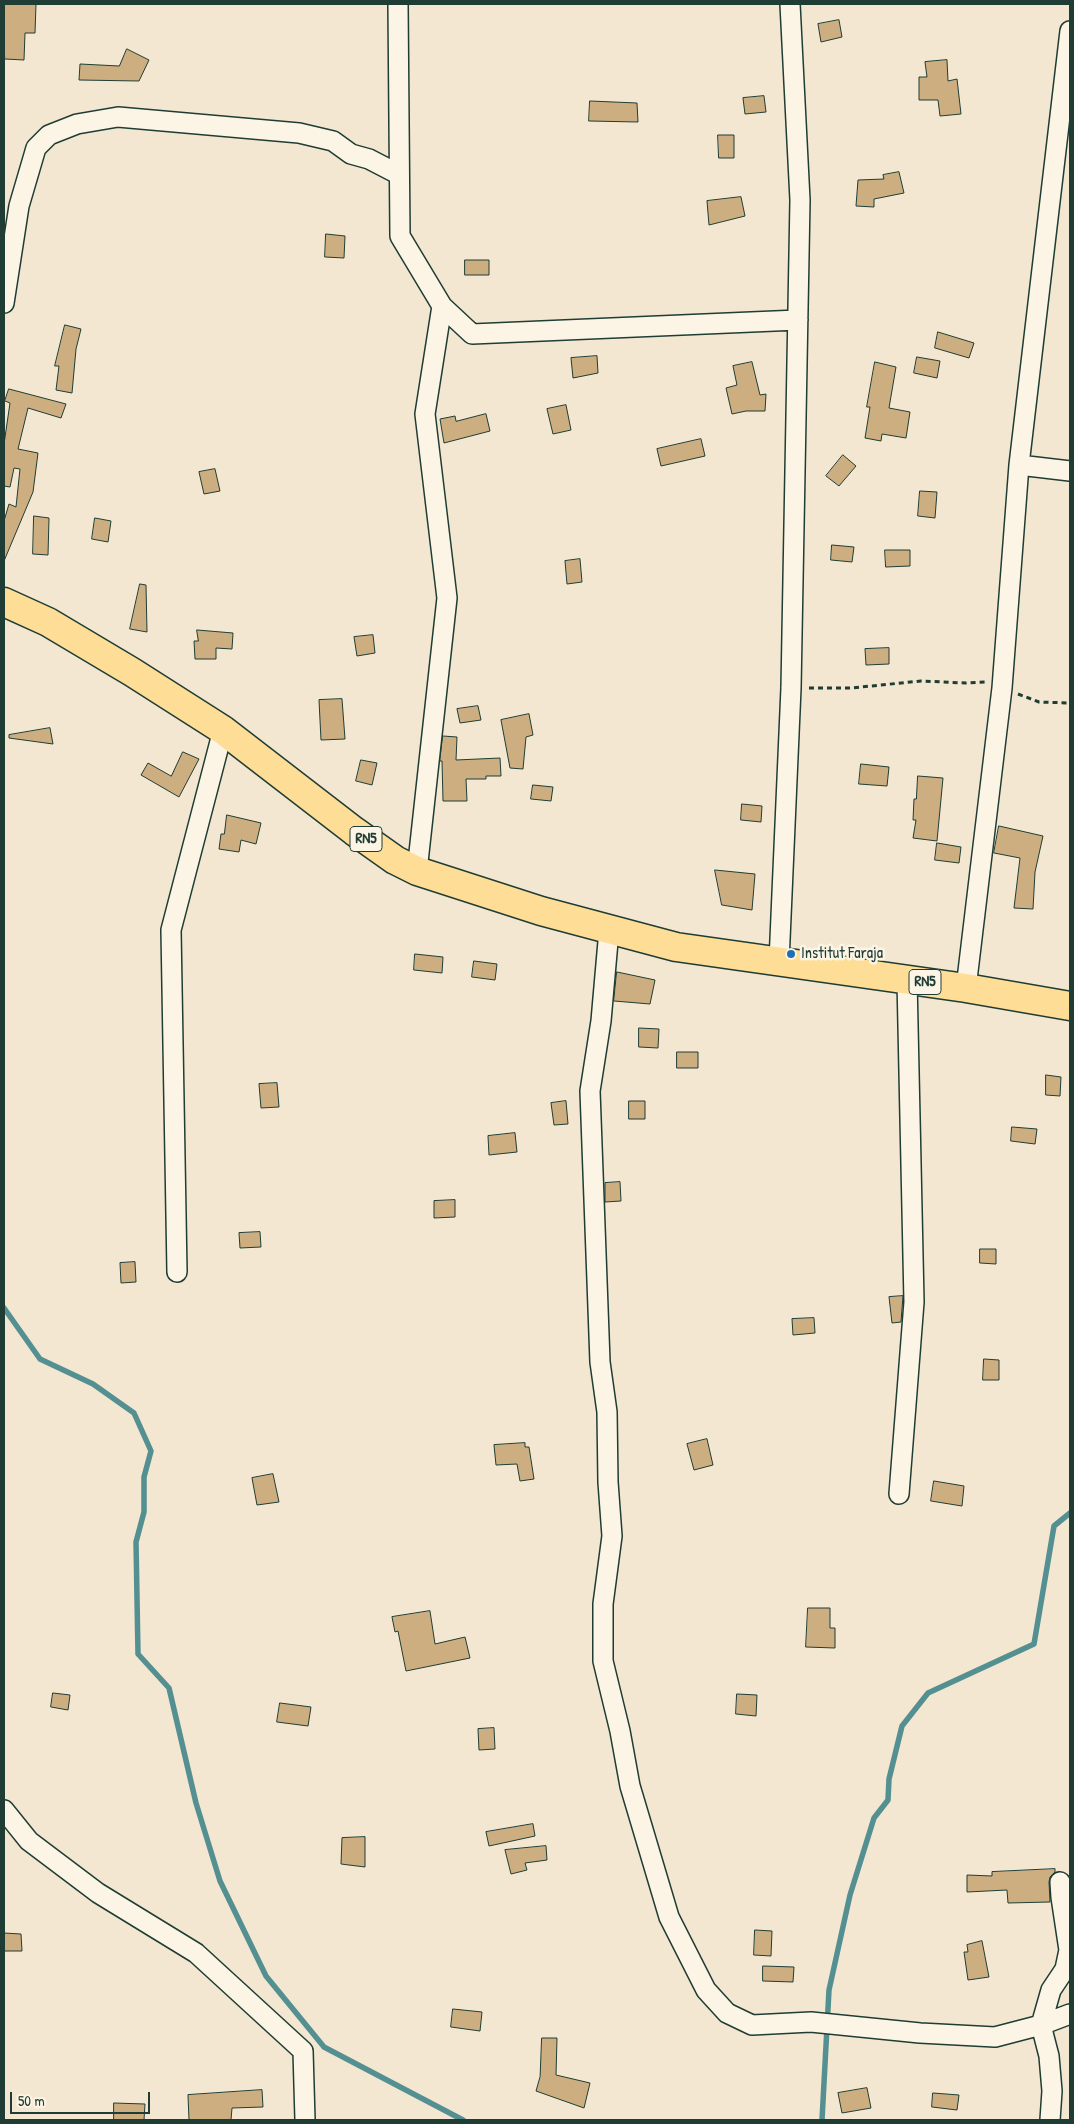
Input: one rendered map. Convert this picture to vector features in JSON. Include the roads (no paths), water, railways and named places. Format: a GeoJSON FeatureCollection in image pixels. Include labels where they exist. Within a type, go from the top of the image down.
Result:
{"type":"FeatureCollection","features":[{"type":"Feature","properties":{"kind":"highway","name":"RN5"},"geometry":{"type":"LineString","coordinates":[[4,602],[48,622],[132,672],[223,730],[354,831],[395,860],[417,871],[541,911],[676,947],[966,988],[1070,1006]]}},
{"type":"Feature","properties":{"kind":"street"},"geometry":{"type":"LineString","coordinates":[[398,4],[400,236],[442,306],[472,334],[798,320]]}},
{"type":"Feature","properties":{"kind":"street"},"geometry":{"type":"LineString","coordinates":[[779,962],[791,688],[800,200],[790,4]]}},
{"type":"Feature","properties":{"kind":"street"},"geometry":{"type":"LineString","coordinates":[[966,988],[1002,688],[1019,465],[1070,31]]}},
{"type":"Feature","properties":{"kind":"street"},"geometry":{"type":"LineString","coordinates":[[4,303],[20,206],[36,148],[49,135],[77,124],[118,117],[299,133],[333,141],[351,154],[369,159],[398,174]]}},
{"type":"Feature","properties":{"kind":"street"},"geometry":{"type":"LineString","coordinates":[[417,871],[447,598],[425,414],[442,306]]}},
{"type":"Feature","properties":{"kind":"street"},"geometry":{"type":"LineString","coordinates":[[1019,465],[1070,471]]}},
{"type":"Feature","properties":{"kind":"street"},"geometry":{"type":"LineString","coordinates":[[177,1272],[171,930],[223,730]]}},
{"type":"Feature","properties":{"kind":"street"},"geometry":{"type":"LineString","coordinates":[[609,930],[601,1021],[590,1091],[600,1362],[606,1412],[612,1536],[603,1604],[603,1661],[620,1731],[630,1786],[669,1917],[706,1990],[727,2013],[752,2025],[819,2022],[974,2037],[995,2037],[1041,2025],[1070,2014]]}},
{"type":"Feature","properties":{"kind":"street"},"geometry":{"type":"LineString","coordinates":[[899,1494],[914,1302],[907,980]]}},
{"type":"Feature","properties":{"kind":"street"},"geometry":{"type":"LineString","coordinates":[[4,1810],[29,1841],[98,1893],[196,1953],[303,2051],[305,2120]]}},
{"type":"Feature","properties":{"kind":"street"},"geometry":{"type":"LineString","coordinates":[[1050,2120],[1052,2091],[1049,2056],[1041,2025],[1051,1990],[1065,1969],[1068,1950],[1060,1882]]}},
{"type":"Feature","properties":{"kind":"waterway"},"geometry":{"type":"LineString","coordinates":[[4,1308],[40,1359],[93,1384],[134,1413],[151,1451],[144,1477],[144,1512],[136,1542],[138,1654],[169,1688],[196,1803],[220,1881],[266,1976],[324,2047],[463,2120]]}},
{"type":"Feature","properties":{"kind":"waterway"},"geometry":{"type":"LineString","coordinates":[[822,2120],[829,1990],[850,1895],[874,1818],[888,1800],[889,1779],[902,1726],[928,1693],[1034,1644],[1054,1526],[1070,1513]]}},
{"type":"Feature","properties":{"kind":"place","name":"Institut Faraja"},"geometry":{"type":"Point","coordinates":[791,954]}}]}
